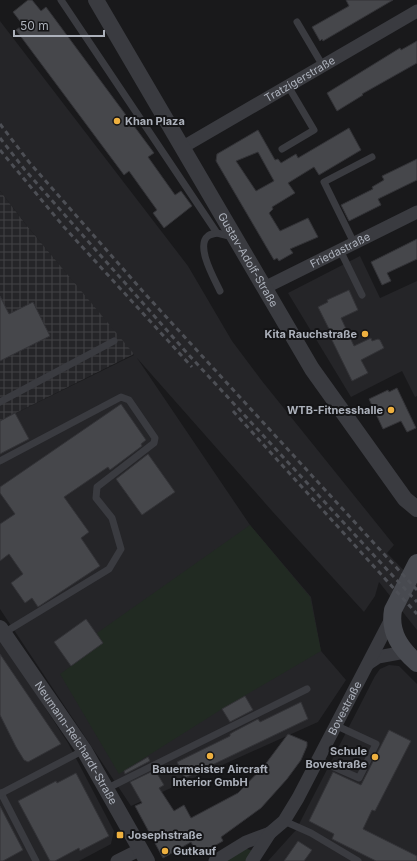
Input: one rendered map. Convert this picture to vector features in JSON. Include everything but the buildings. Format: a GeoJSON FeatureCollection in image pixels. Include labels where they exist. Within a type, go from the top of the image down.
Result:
{"type":"FeatureCollection","features":[{"type":"Feature","properties":{"kind":"main road","name":"Bovestraße"},"geometry":{"type":"LineString","coordinates":[[391,619],[393,610],[417,563]]}},
{"type":"Feature","properties":{"kind":"main road"},"geometry":{"type":"LineString","coordinates":[[391,619],[396,639],[411,658]]}},
{"type":"Feature","properties":{"kind":"street","name":"Gustav-Adolf-Straße"},"geometry":{"type":"LineString","coordinates":[[96,0],[312,369],[405,499],[417,509]]}},
{"type":"Feature","properties":{"kind":"street","name":"Tratzigerstraße"},"geometry":{"type":"LineString","coordinates":[[183,147],[417,11]]}},
{"type":"Feature","properties":{"kind":"street","name":"Friedastraße"},"geometry":{"type":"LineString","coordinates":[[264,288],[417,212]]}},
{"type":"Feature","properties":{"kind":"street","name":"Bovestraße"},"geometry":{"type":"LineString","coordinates":[[252,861],[270,833],[284,821],[318,760],[391,619]]}},
{"type":"Feature","properties":{"kind":"street","name":"Neumann-Reichardt-Straße"},"geometry":{"type":"LineString","coordinates":[[1,632],[84,750],[144,855]]}},
{"type":"Feature","properties":{"kind":"street"},"geometry":{"type":"LineString","coordinates":[[369,663],[378,657],[411,658]]}},
{"type":"Feature","properties":{"kind":"street","name":"Bovestraße"},"geometry":{"type":"LineString","coordinates":[[214,861],[246,842],[270,833]]}},
{"type":"Feature","properties":{"kind":"street"},"geometry":{"type":"LineString","coordinates":[[117,861],[144,855]]}},
{"type":"Feature","properties":{"kind":"lane"},"geometry":{"type":"LineString","coordinates":[[61,0],[217,233]]}},
{"type":"Feature","properties":{"kind":"lane"},"geometry":{"type":"LineString","coordinates":[[297,22],[322,66]]}},
{"type":"Feature","properties":{"kind":"lane"},"geometry":{"type":"LineString","coordinates":[[282,149],[314,130],[288,86]]}},
{"type":"Feature","properties":{"kind":"lane"},"geometry":{"type":"LineString","coordinates":[[354,243],[324,182],[372,157]]}},
{"type":"Feature","properties":{"kind":"lane"},"geometry":{"type":"LineString","coordinates":[[220,291],[205,258],[203,248],[208,236],[217,233],[235,237]]}},
{"type":"Feature","properties":{"kind":"lane"},"geometry":{"type":"LineString","coordinates":[[340,250],[362,295]]}},
{"type":"Feature","properties":{"kind":"lane"},"geometry":{"type":"LineString","coordinates":[[0,402],[114,341]]}},
{"type":"Feature","properties":{"kind":"lane"},"geometry":{"type":"LineString","coordinates":[[0,461],[120,397],[129,400],[155,438],[154,443],[96,487],[96,498],[112,518],[121,549],[109,569],[1,632]]}},
{"type":"Feature","properties":{"kind":"lane"},"geometry":{"type":"LineString","coordinates":[[106,789],[307,689]]}},
{"type":"Feature","properties":{"kind":"lane"},"geometry":{"type":"LineString","coordinates":[[318,760],[359,778],[376,744],[335,725]]}},
{"type":"Feature","properties":{"kind":"lane"},"geometry":{"type":"LineString","coordinates":[[36,861],[1,793],[84,750]]}},
{"type":"Feature","properties":{"kind":"lane"},"geometry":{"type":"LineString","coordinates":[[284,821],[311,833],[358,861]]}},
{"type":"Feature","properties":{"kind":"shaded area"},"geometry":{"type":"Polygon","coordinates":[[[0,21],[188,266],[232,341],[262,381],[394,545],[387,553],[417,584],[417,630],[379,582],[375,596],[364,612],[272,511],[137,358],[250,525],[311,597],[321,651],[346,680],[318,722],[131,806],[0,609],[0,421],[134,355],[27,226],[0,191],[0,21]]]}},
{"type":"Feature","properties":{"kind":"shaded area"},"geometry":{"type":"Polygon","coordinates":[[[0,191],[27,226],[134,354],[0,421],[0,191]]]}},
{"type":"Feature","properties":{"kind":"shaded area","name":"Kita Rauchstraße"},"geometry":{"type":"Polygon","coordinates":[[[360,256],[380,298],[417,281],[417,396],[415,397],[402,371],[351,397],[288,293],[360,256]]]}},
{"type":"Feature","properties":{"kind":"shaded area"},"geometry":{"type":"Polygon","coordinates":[[[250,525],[310,597],[321,651],[222,709],[119,774],[60,674],[103,643],[97,633],[250,525]]]}},
{"type":"Feature","properties":{"kind":"shaded area"},"geometry":{"type":"Polygon","coordinates":[[[0,638],[68,743],[114,831],[111,844],[79,861],[0,861],[0,638]]]}},
{"type":"Feature","properties":{"kind":"shaded area","name":"Schule Bovestraße"},"geometry":{"type":"Polygon","coordinates":[[[389,665],[399,666],[417,684],[417,861],[268,861],[296,830],[375,676],[380,669],[389,665]]]}},
{"type":"Feature","properties":{"kind":"shaded area"},"geometry":{"type":"Polygon","coordinates":[[[243,848],[251,850],[252,856],[247,861],[223,861],[243,848]]]}},
{"type":"Feature","properties":{"kind":"railway"},"geometry":{"type":"LineString","coordinates":[[0,124],[29,162],[147,296],[417,590]]}},
{"type":"Feature","properties":{"kind":"railway"},"geometry":{"type":"LineString","coordinates":[[0,138],[25,170],[187,353],[417,602]]}},
{"type":"Feature","properties":{"kind":"railway"},"geometry":{"type":"LineString","coordinates":[[0,150],[64,227],[192,367]]}},
{"type":"Feature","properties":{"kind":"railway"},"geometry":{"type":"LineString","coordinates":[[233,411],[417,614]]}},
{"type":"Feature","properties":{"kind":"place","name":"Khan Plaza"},"geometry":{"type":"Point","coordinates":[117,121]}},
{"type":"Feature","properties":{"kind":"place","name":"Kita Rauchstraße"},"geometry":{"type":"Point","coordinates":[365,334]}},
{"type":"Feature","properties":{"kind":"place","name":"WTB-Fitnesshalle"},"geometry":{"type":"Point","coordinates":[391,410]}},
{"type":"Feature","properties":{"kind":"place","name":"Bauermeister Aircraft Interior GmbH"},"geometry":{"type":"Point","coordinates":[210,756]}},
{"type":"Feature","properties":{"kind":"place","name":"Schule Bovestraße"},"geometry":{"type":"Point","coordinates":[375,757]}},
{"type":"Feature","properties":{"kind":"place","name":"Josephstraße"},"geometry":{"type":"Point","coordinates":[120,835]}},
{"type":"Feature","properties":{"kind":"place","name":"Gutkauf"},"geometry":{"type":"Point","coordinates":[165,851]}}]}
